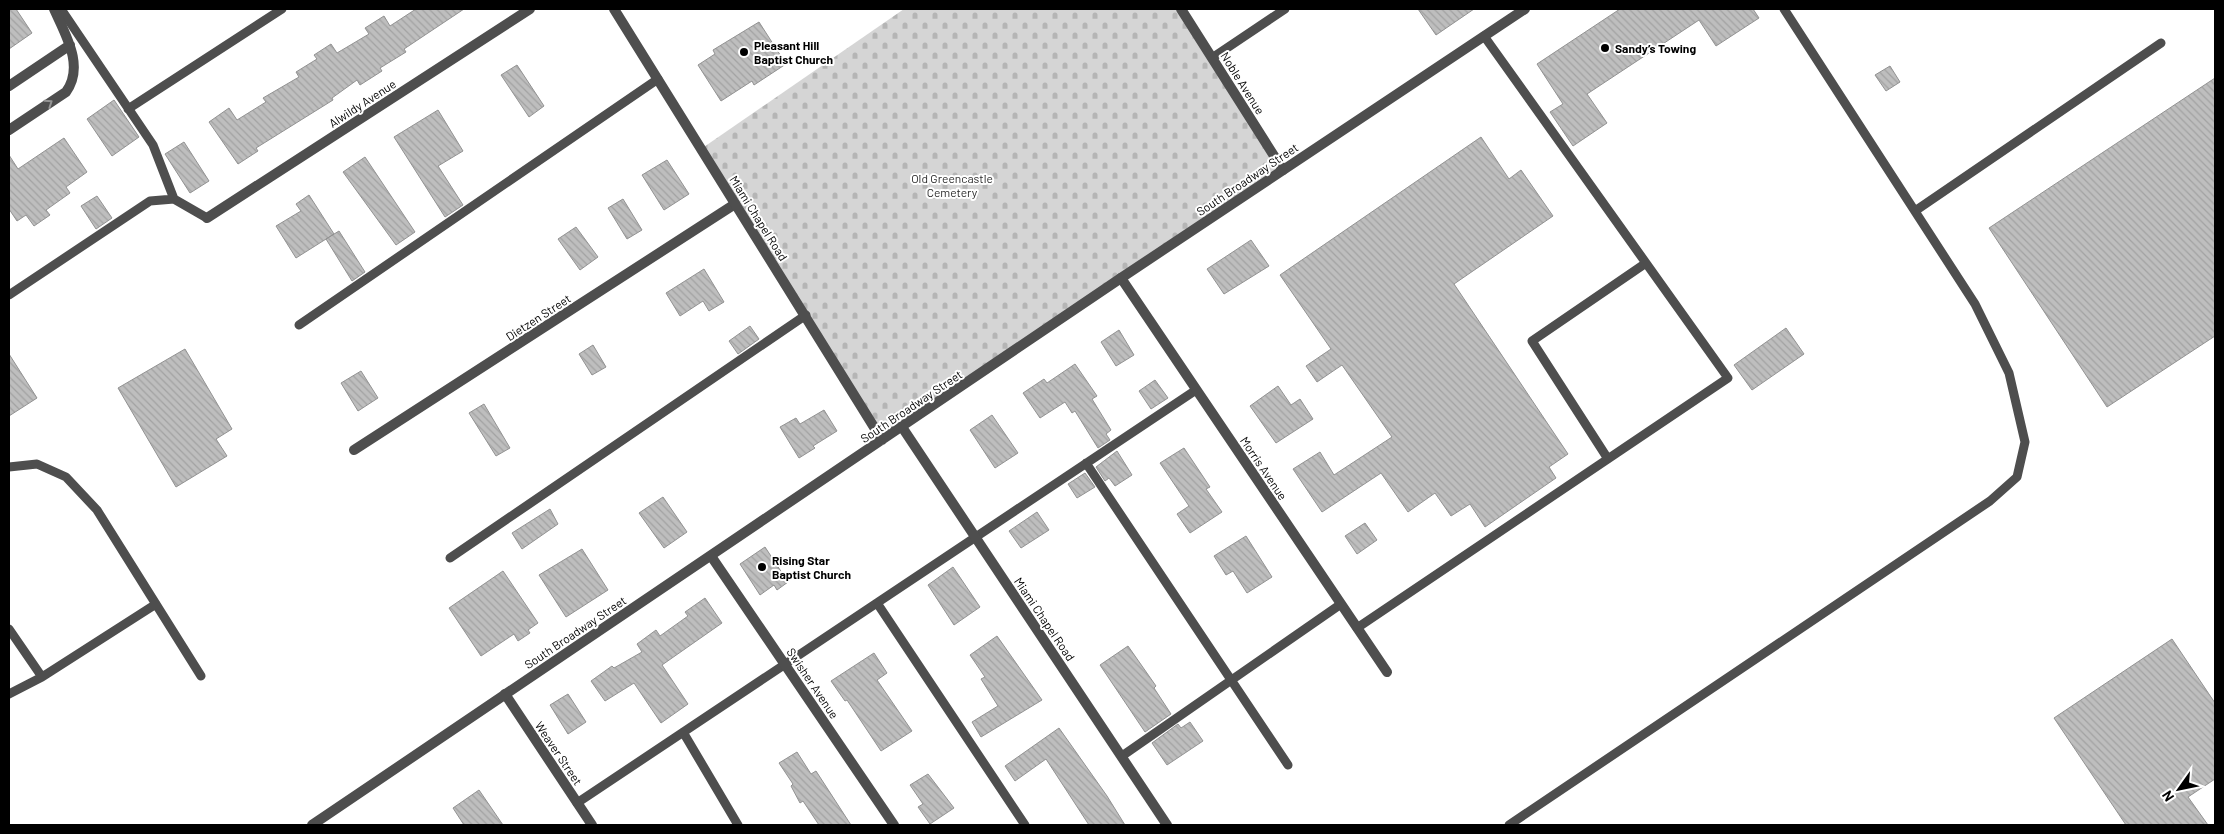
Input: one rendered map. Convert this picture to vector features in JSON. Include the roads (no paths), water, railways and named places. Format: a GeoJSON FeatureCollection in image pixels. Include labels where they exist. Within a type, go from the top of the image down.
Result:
{"type":"FeatureCollection","features":[{"type":"Feature","properties":{"kind":"street"},"geometry":{"type":"LineString","coordinates":[[9,130],[66,92],[73,83],[74,59],[54,9]]}},
{"type":"Feature","properties":{"kind":"street","name":"Alwildy Avenue"},"geometry":{"type":"LineString","coordinates":[[208,218],[530,9]]}},
{"type":"Feature","properties":{"kind":"street","name":"Miami Chapel Road"},"geometry":{"type":"LineString","coordinates":[[614,9],[882,440]]}},
{"type":"Feature","properties":{"kind":"street","name":"Noble Avenue"},"geometry":{"type":"LineString","coordinates":[[1181,9],[1283,170]]}},
{"type":"Feature","properties":{"kind":"street","name":"South Broadway Street"},"geometry":{"type":"LineString","coordinates":[[312,825],[1121,278],[1525,9]]}},
{"type":"Feature","properties":{"kind":"street"},"geometry":{"type":"LineString","coordinates":[[9,86],[70,45]]}},
{"type":"Feature","properties":{"kind":"street","name":"Dietzen Street"},"geometry":{"type":"LineString","coordinates":[[354,450],[735,204]]}},
{"type":"Feature","properties":{"kind":"street","name":"Morris Avenue"},"geometry":{"type":"LineString","coordinates":[[1121,278],[1387,672]]}},
{"type":"Feature","properties":{"kind":"street","name":"Miami Chapel Road"},"geometry":{"type":"LineString","coordinates":[[902,427],[1167,825]]}},
{"type":"Feature","properties":{"kind":"street","name":"Swisher Avenue"},"geometry":{"type":"LineString","coordinates":[[711,556],[894,825]]}},
{"type":"Feature","properties":{"kind":"street","name":"Weaver Street"},"geometry":{"type":"LineString","coordinates":[[505,694],[592,825]]}},
{"type":"Feature","properties":{"kind":"lane"},"geometry":{"type":"LineString","coordinates":[[61,9],[153,145],[174,199]]}},
{"type":"Feature","properties":{"kind":"lane"},"geometry":{"type":"LineString","coordinates":[[128,109],[282,9]]}},
{"type":"Feature","properties":{"kind":"lane"},"geometry":{"type":"LineString","coordinates":[[1212,58],[1285,9]]}},
{"type":"Feature","properties":{"kind":"lane"},"geometry":{"type":"LineString","coordinates":[[1509,825],[1990,501],[2017,477],[2024,442],[2009,372],[1975,304],[1784,9]]}},
{"type":"Feature","properties":{"kind":"lane"},"geometry":{"type":"LineString","coordinates":[[1357,628],[1728,378],[1484,36]]}},
{"type":"Feature","properties":{"kind":"lane"},"geometry":{"type":"LineString","coordinates":[[1915,211],[2161,43]]}},
{"type":"Feature","properties":{"kind":"lane"},"geometry":{"type":"LineString","coordinates":[[299,326],[658,79]]}},
{"type":"Feature","properties":{"kind":"lane"},"geometry":{"type":"LineString","coordinates":[[9,295],[150,201],[174,199],[208,218]]}},
{"type":"Feature","properties":{"kind":"lane"},"geometry":{"type":"LineString","coordinates":[[1608,458],[1532,341],[1646,263]]}},
{"type":"Feature","properties":{"kind":"lane"},"geometry":{"type":"LineString","coordinates":[[450,558],[806,315]]}},
{"type":"Feature","properties":{"kind":"lane"},"geometry":{"type":"LineString","coordinates":[[577,803],[1196,390]]}},
{"type":"Feature","properties":{"kind":"lane"},"geometry":{"type":"LineString","coordinates":[[1086,463],[1288,765]]}},
{"type":"Feature","properties":{"kind":"lane"},"geometry":{"type":"LineString","coordinates":[[9,466],[37,464],[66,477],[97,510],[201,676]]}},
{"type":"Feature","properties":{"kind":"lane"},"geometry":{"type":"LineString","coordinates":[[877,602],[1025,825]]}},
{"type":"Feature","properties":{"kind":"lane"},"geometry":{"type":"LineString","coordinates":[[9,694],[42,677],[156,604]]}},
{"type":"Feature","properties":{"kind":"lane"},"geometry":{"type":"LineString","coordinates":[[1122,756],[1342,604]]}},
{"type":"Feature","properties":{"kind":"lane"},"geometry":{"type":"LineString","coordinates":[[9,629],[42,677]]}},
{"type":"Feature","properties":{"kind":"lane"},"geometry":{"type":"LineString","coordinates":[[682,732],[738,825]]}},
{"type":"Feature","properties":{"kind":"place","name":"Sandy’s Towing"},"geometry":{"type":"Point","coordinates":[1605,48]}},
{"type":"Feature","properties":{"kind":"place","name":"Pleasant Hill Baptist Church"},"geometry":{"type":"Point","coordinates":[744,52]}},
{"type":"Feature","properties":{"kind":"place","name":"Rising Star Baptist Church"},"geometry":{"type":"Point","coordinates":[762,567]}},
{"type":"Feature","properties":{"kind":"park label","name":"Old Greencastle Cemetery"},"geometry":{"type":"Point","coordinates":[952,185]}}]}
